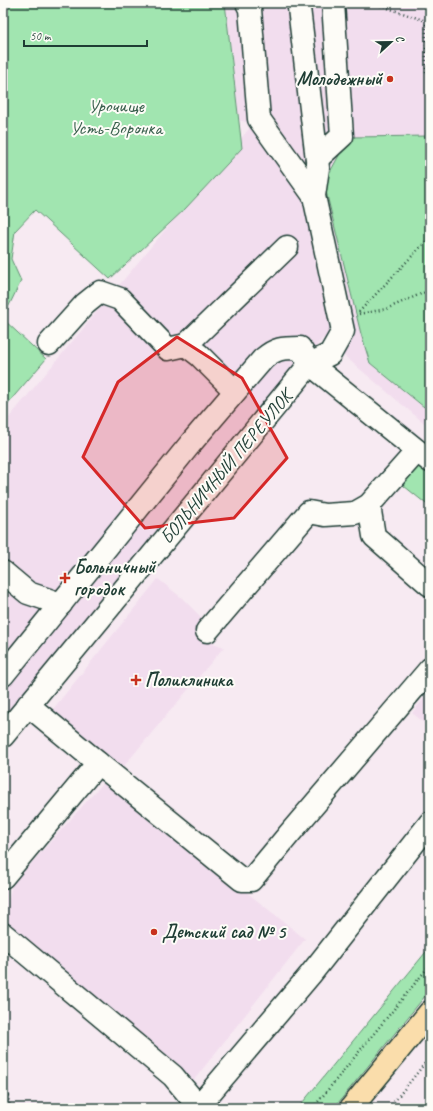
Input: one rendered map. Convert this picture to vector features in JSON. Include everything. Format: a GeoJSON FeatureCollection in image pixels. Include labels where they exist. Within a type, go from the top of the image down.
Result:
{"type":"FeatureCollection","features":[{"type":"Feature","properties":{"kind":"main road"},"geometry":{"type":"LineString","coordinates":[[351,1108],[430,1012]]}},
{"type":"Feature","properties":{"kind":"street"},"geometry":{"type":"LineString","coordinates":[[247,3],[250,9],[259,119],[314,196]]}},
{"type":"Feature","properties":{"kind":"street"},"geometry":{"type":"LineString","coordinates":[[317,159],[342,136],[333,3]]}},
{"type":"Feature","properties":{"kind":"street"},"geometry":{"type":"LineString","coordinates":[[299,8],[318,168],[314,196],[343,331],[330,354],[310,364]]}},
{"type":"Feature","properties":{"kind":"street"},"geometry":{"type":"LineString","coordinates":[[49,344],[85,304],[100,292],[120,299],[168,349],[186,344],[287,247]]}},
{"type":"Feature","properties":{"kind":"street"},"geometry":{"type":"LineString","coordinates":[[186,344],[236,391]]}},
{"type":"Feature","properties":{"kind":"street"},"geometry":{"type":"LineString","coordinates":[[3,675],[191,443],[263,359],[273,351],[285,348],[300,348],[310,364],[423,456],[369,506],[355,512],[325,515],[309,512],[207,631]]}},
{"type":"Feature","properties":{"kind":"street","name":"БОЛЬНИЧНЫЙ ПЕРЕУЛОК"},"geometry":{"type":"LineString","coordinates":[[3,736],[310,364]]}},
{"type":"Feature","properties":{"kind":"street"},"geometry":{"type":"LineString","coordinates":[[369,506],[374,536],[430,585]]}},
{"type":"Feature","properties":{"kind":"street"},"geometry":{"type":"LineString","coordinates":[[3,572],[28,593],[61,604]]}},
{"type":"Feature","properties":{"kind":"street"},"geometry":{"type":"LineString","coordinates":[[28,705],[242,880],[251,880],[430,669]]}},
{"type":"Feature","properties":{"kind":"street"},"geometry":{"type":"LineString","coordinates":[[3,877],[98,763]]}},
{"type":"Feature","properties":{"kind":"street"},"geometry":{"type":"LineString","coordinates":[[3,934],[173,1076],[194,1104],[203,1101],[310,975],[430,824]]}},
{"type":"Feature","properties":{"kind":"path"},"geometry":{"type":"LineString","coordinates":[[373,3],[426,22]]}},
{"type":"Feature","properties":{"kind":"path"},"geometry":{"type":"LineString","coordinates":[[419,3],[429,6],[426,22],[426,73]]}},
{"type":"Feature","properties":{"kind":"path"},"geometry":{"type":"LineString","coordinates":[[430,237],[356,315],[386,309],[430,290]]}},
{"type":"Feature","properties":{"kind":"path"},"geometry":{"type":"LineString","coordinates":[[313,1108],[430,965]]}},
{"type":"Feature","properties":{"kind":"path"},"geometry":{"type":"LineString","coordinates":[[389,1108],[430,1057]]}},
{"type":"Feature","properties":{"kind":"path"},"geometry":{"type":"LineString","coordinates":[[3,1068],[10,1108]]}},
{"type":"Feature","properties":{"kind":"highlighted area"},"geometry":{"type":"Polygon","coordinates":[[[177,337],[242,378],[287,458],[234,518],[145,528],[83,457],[118,382],[177,337]]]}},
{"type":"Feature","properties":{"kind":"shaded area","name":"Больничный городок"},"geometry":{"type":"Polygon","coordinates":[[[225,3],[406,3],[430,13],[430,136],[349,137],[324,183],[361,334],[370,362],[423,407],[430,398],[430,428],[323,338],[3,731],[3,425],[253,124],[239,120],[225,3]]]}},
{"type":"Feature","properties":{"kind":"shaded area","name":"Поликлиника"},"geometry":{"type":"Polygon","coordinates":[[[158,579],[182,598],[209,625],[199,638],[224,647],[118,773],[49,714],[158,579]]]}},
{"type":"Feature","properties":{"kind":"shaded area"},"geometry":{"type":"Polygon","coordinates":[[[430,691],[430,727],[412,713],[430,691]]]}},
{"type":"Feature","properties":{"kind":"shaded area","name":"Детский сад № 5"},"geometry":{"type":"Polygon","coordinates":[[[104,782],[133,801],[305,939],[194,1080],[3,925],[12,885],[104,782]]]}},
{"type":"Feature","properties":{"kind":"green space","name":"Урочище Усть-Воронка"},"geometry":{"type":"Polygon","coordinates":[[[3,3],[225,3],[242,148],[185,209],[110,279],[35,210],[15,231],[11,259],[21,281],[3,318],[3,3]]]}},
{"type":"Feature","properties":{"kind":"green space"},"geometry":{"type":"Polygon","coordinates":[[[430,136],[430,398],[424,407],[370,363],[361,334],[324,183],[349,137],[430,136]]]}},
{"type":"Feature","properties":{"kind":"green space"},"geometry":{"type":"Polygon","coordinates":[[[3,319],[46,359],[3,409],[3,319]]]}},
{"type":"Feature","properties":{"kind":"green space"},"geometry":{"type":"Polygon","coordinates":[[[420,466],[430,474],[430,507],[404,486],[402,478],[410,467],[420,466]]]}},
{"type":"Feature","properties":{"kind":"green space"},"geometry":{"type":"Polygon","coordinates":[[[430,947],[430,990],[334,1108],[298,1108],[430,947]]]}},
{"type":"Feature","properties":{"kind":"place","name":"Молодежный"},"geometry":{"type":"Point","coordinates":[390,79]}},
{"type":"Feature","properties":{"kind":"place","name":"Больничный городок"},"geometry":{"type":"Point","coordinates":[65,578]}},
{"type":"Feature","properties":{"kind":"place","name":"Поликлиника"},"geometry":{"type":"Point","coordinates":[136,680]}},
{"type":"Feature","properties":{"kind":"place","name":"Детский сад № 5"},"geometry":{"type":"Point","coordinates":[154,932]}}]}
